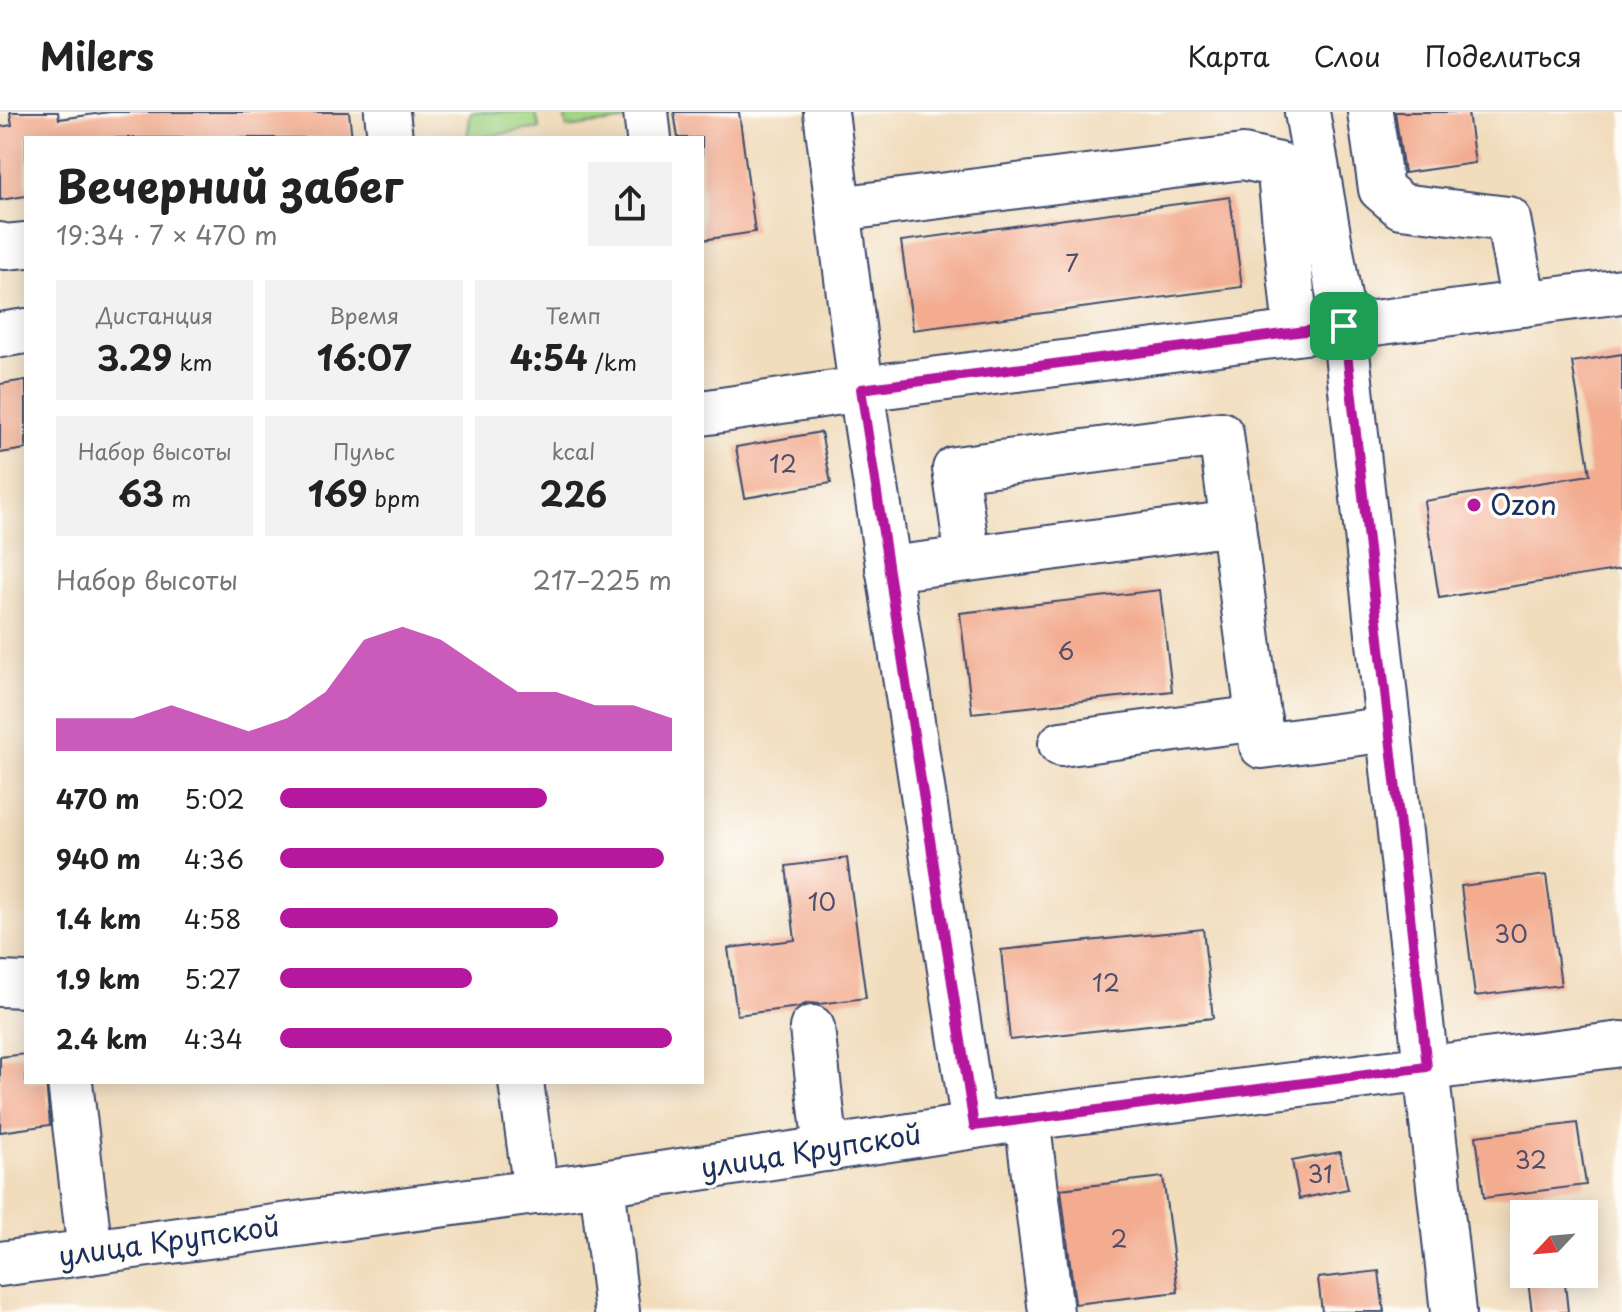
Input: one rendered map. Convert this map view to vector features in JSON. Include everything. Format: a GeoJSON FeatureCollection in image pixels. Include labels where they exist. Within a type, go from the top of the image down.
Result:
{"type":"FeatureCollection","features":[{"type":"Feature","properties":{"kind":"street"},"geometry":{"type":"LineString","coordinates":[[387,112],[390,136]]}},
{"type":"Feature","properties":{"kind":"street"},"geometry":{"type":"LineString","coordinates":[[646,112],[649,136]]}},
{"type":"Feature","properties":{"kind":"street"},"geometry":{"type":"LineString","coordinates":[[826,112],[861,389],[974,1126]]}},
{"type":"Feature","properties":{"kind":"street"},"geometry":{"type":"LineString","coordinates":[[1307,112],[1344,326],[1453,1312]]}},
{"type":"Feature","properties":{"kind":"street"},"geometry":{"type":"LineString","coordinates":[[1370,112],[1381,189],[1401,206],[1508,219],[1524,304]]}},
{"type":"Feature","properties":{"kind":"street"},"geometry":{"type":"LineString","coordinates":[[838,209],[1243,157],[1279,165],[1296,332]]}},
{"type":"Feature","properties":{"kind":"street"},"geometry":{"type":"LineString","coordinates":[[0,245],[24,245]]}},
{"type":"Feature","properties":{"kind":"street"},"geometry":{"type":"LineString","coordinates":[[704,413],[861,389],[1622,291]]}},
{"type":"Feature","properties":{"kind":"street"},"geometry":{"type":"LineString","coordinates":[[0,335],[24,331]]}},
{"type":"Feature","properties":{"kind":"street"},"geometry":{"type":"LineString","coordinates":[[968,559],[955,469],[1221,434],[1262,746],[1389,729]]}},
{"type":"Feature","properties":{"kind":"street"},"geometry":{"type":"LineString","coordinates":[[888,569],[1233,523]]}},
{"type":"Feature","properties":{"kind":"street"},"geometry":{"type":"LineString","coordinates":[[1061,744],[1259,718]]}},
{"type":"Feature","properties":{"kind":"street"},"geometry":{"type":"LineString","coordinates":[[0,984],[24,985]]}},
{"type":"Feature","properties":{"kind":"street"},"geometry":{"type":"LineString","coordinates":[[812,1028],[826,1149]]}},
{"type":"Feature","properties":{"kind":"street","name":"улица Крупской"},"geometry":{"type":"LineString","coordinates":[[0,1264],[602,1183],[1027,1118],[1622,1044]]}},
{"type":"Feature","properties":{"kind":"street"},"geometry":{"type":"LineString","coordinates":[[70,1084],[90,1252]]}},
{"type":"Feature","properties":{"kind":"street"},"geometry":{"type":"LineString","coordinates":[[521,1084],[536,1192]]}},
{"type":"Feature","properties":{"kind":"street"},"geometry":{"type":"LineString","coordinates":[[1027,1118],[1051,1312]]}},
{"type":"Feature","properties":{"kind":"street"},"geometry":{"type":"LineString","coordinates":[[602,1183],[617,1312]]}},
{"type":"Feature","properties":{"kind":"green space"},"geometry":{"type":"Polygon","coordinates":[[[471,112],[535,112],[540,129],[491,136],[467,136],[471,112]]]}},
{"type":"Feature","properties":{"kind":"green space"},"geometry":{"type":"Polygon","coordinates":[[[564,112],[638,112],[638,116],[567,128],[564,112]]]}},
{"type":"Feature","properties":{"kind":"building"},"geometry":{"type":"Polygon","coordinates":[[[10,112],[58,112],[59,119],[110,112],[349,112],[352,136],[24,136],[24,196],[0,200],[0,127],[12,125],[10,112]]]}},
{"type":"Feature","properties":{"kind":"building"},"geometry":{"type":"Polygon","coordinates":[[[674,112],[739,112],[755,232],[704,240],[704,136],[678,136],[674,112]]]}},
{"type":"Feature","properties":{"kind":"building"},"geometry":{"type":"Polygon","coordinates":[[[1395,112],[1468,112],[1475,163],[1404,173],[1395,112]]]}},
{"type":"Feature","properties":{"kind":"building"},"geometry":{"type":"Polygon","coordinates":[[[1230,197],[1242,287],[913,330],[901,241],[1230,197]]]}},
{"type":"Feature","properties":{"kind":"building"},"geometry":{"type":"Polygon","coordinates":[[[1622,354],[1622,569],[1439,598],[1424,501],[1590,475],[1572,362],[1622,354]]]}},
{"type":"Feature","properties":{"kind":"building"},"geometry":{"type":"Polygon","coordinates":[[[24,380],[24,449],[0,453],[0,384],[24,380]]]}},
{"type":"Feature","properties":{"kind":"building"},"geometry":{"type":"Polygon","coordinates":[[[821,432],[831,483],[745,498],[736,447],[821,432]]]}},
{"type":"Feature","properties":{"kind":"building"},"geometry":{"type":"Polygon","coordinates":[[[1160,590],[1172,691],[972,713],[960,613],[1160,590]]]}},
{"type":"Feature","properties":{"kind":"building"},"geometry":{"type":"Polygon","coordinates":[[[847,858],[866,998],[808,1003],[799,1007],[737,1015],[728,948],[795,940],[786,866],[847,858]]]}},
{"type":"Feature","properties":{"kind":"building"},"geometry":{"type":"Polygon","coordinates":[[[1546,875],[1561,985],[1475,996],[1461,886],[1546,875]]]}},
{"type":"Feature","properties":{"kind":"building"},"geometry":{"type":"Polygon","coordinates":[[[1203,929],[1213,1018],[1010,1040],[1001,950],[1203,929]]]}},
{"type":"Feature","properties":{"kind":"building"},"geometry":{"type":"Polygon","coordinates":[[[24,1054],[24,1084],[46,1084],[50,1125],[0,1132],[0,1057],[24,1054]]]}},
{"type":"Feature","properties":{"kind":"building"},"geometry":{"type":"Polygon","coordinates":[[[1577,1123],[1586,1185],[1484,1198],[1476,1136],[1577,1123]]]}},
{"type":"Feature","properties":{"kind":"building"},"geometry":{"type":"Polygon","coordinates":[[[1340,1152],[1348,1189],[1299,1199],[1292,1161],[1340,1152]]]}},
{"type":"Feature","properties":{"kind":"building"},"geometry":{"type":"Polygon","coordinates":[[[1163,1177],[1178,1292],[1075,1304],[1061,1189],[1163,1177]]]}},
{"type":"Feature","properties":{"kind":"building"},"geometry":{"type":"Polygon","coordinates":[[[1379,1271],[1384,1312],[1322,1312],[1318,1278],[1379,1271]]]}},
{"type":"Feature","properties":{"kind":"building"},"geometry":{"type":"Polygon","coordinates":[[[1529,1288],[1565,1288],[1568,1312],[1532,1312],[1529,1288]]]}},
{"type":"Feature","properties":{"kind":"place","name":"Ozon"},"geometry":{"type":"Point","coordinates":[1474,505]}},
{"type":"Feature","properties":{"kind":"route"},"geometry":{"type":"LineString","coordinates":[[1344,326],[1427,1067],[974,1126],[861,389],[1344,326]]}}]}
